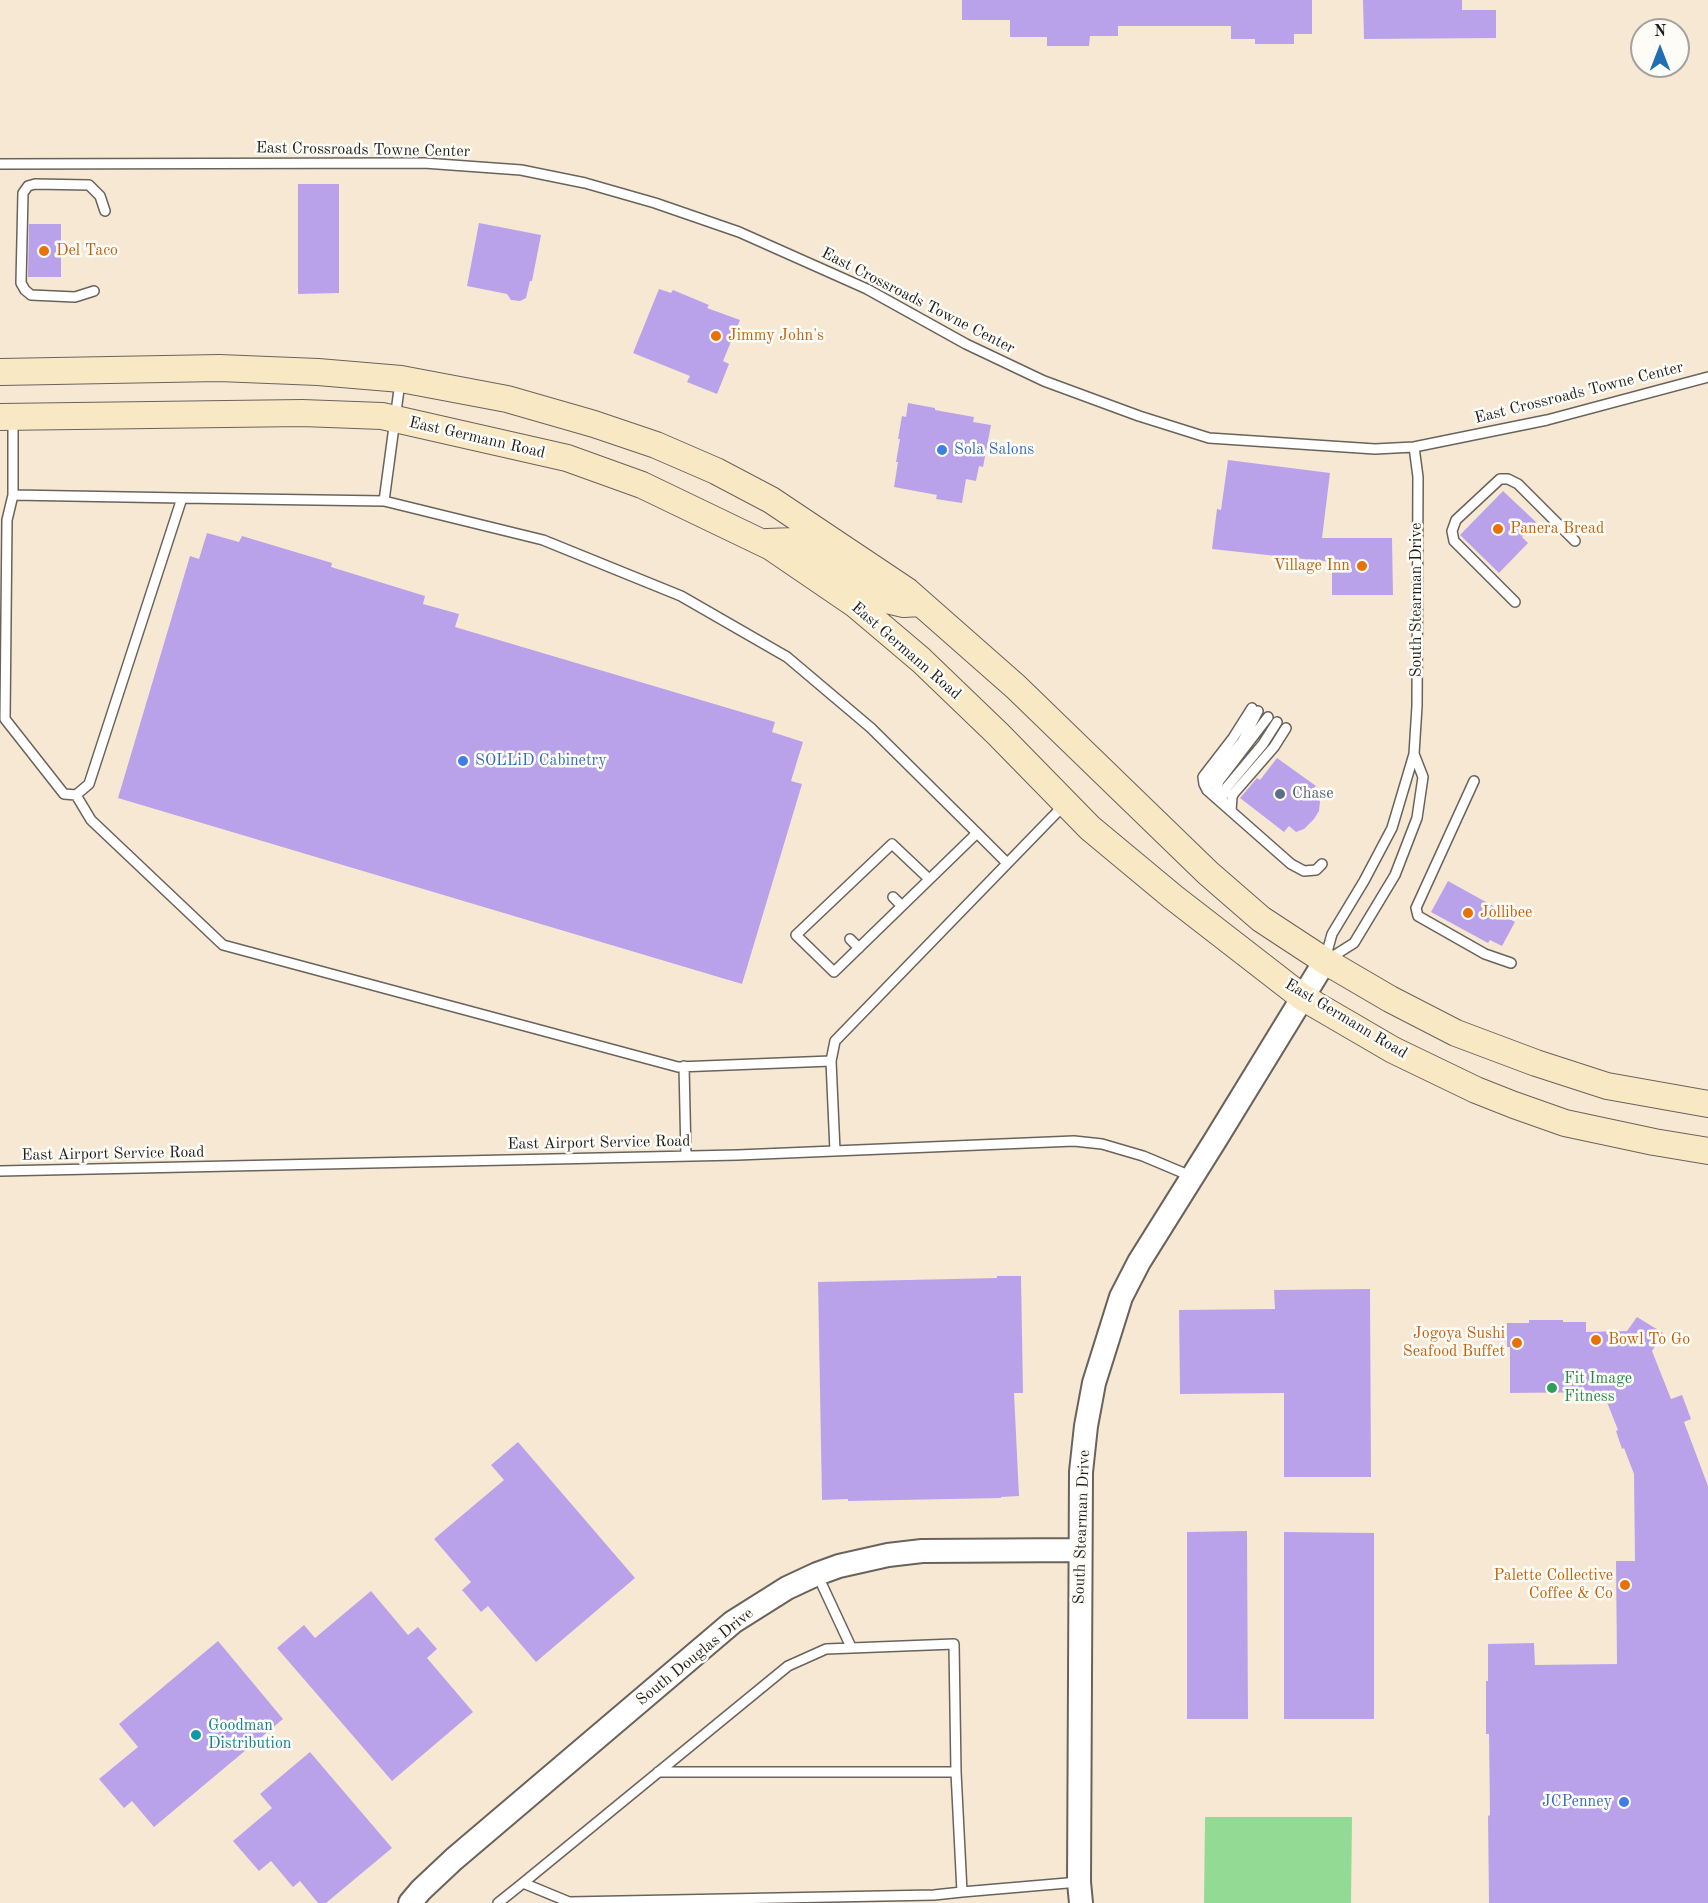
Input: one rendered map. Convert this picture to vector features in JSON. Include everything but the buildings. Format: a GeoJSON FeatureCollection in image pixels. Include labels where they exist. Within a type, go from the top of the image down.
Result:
{"type":"FeatureCollection","features":[{"type":"Feature","properties":{"kind":"main road"},"geometry":{"type":"LineString","coordinates":[[0,372],[219,368],[318,372],[401,379],[507,399],[594,424],[676,453],[771,500],[907,591],[1016,687],[1208,873],[1261,919],[1325,961],[1390,999],[1456,1033],[1536,1063],[1607,1086],[1708,1104]]}},
{"type":"Feature","properties":{"kind":"main road","name":"East Germann Road"},"geometry":{"type":"LineString","coordinates":[[6,417],[302,413],[382,416],[567,458],[642,485],[771,547],[856,605],[921,660],[998,734],[1090,828],[1165,891],[1302,997],[1412,1059],[1476,1090],[1514,1105],[1565,1123],[1708,1151]]}},
{"type":"Feature","properties":{"kind":"main road"},"geometry":{"type":"LineString","coordinates":[[761,542],[794,542],[877,595],[904,604],[922,603]]}},
{"type":"Feature","properties":{"kind":"street","name":"South Stearman Drive"},"geometry":{"type":"LineString","coordinates":[[1080,1892],[1079,1550],[1081,1472],[1094,1383],[1121,1297],[1139,1262],[1325,961]]}},
{"type":"Feature","properties":{"kind":"street","name":"South Douglas Drive"},"geometry":{"type":"LineString","coordinates":[[410,1903],[454,1859],[733,1622],[787,1588],[817,1574],[865,1559],[922,1551],[1079,1550]]}},
{"type":"Feature","properties":{"kind":"lane","name":"East Crossroads Towne Center"},"geometry":{"type":"LineString","coordinates":[[0,164],[424,163],[520,170],[585,183],[655,203],[739,232],[867,289],[966,344],[1044,381],[1139,416],[1209,438],[1375,449],[1414,447],[1547,420],[1708,377]]}},
{"type":"Feature","properties":{"kind":"lane"},"geometry":{"type":"LineString","coordinates":[[94,291],[75,297],[32,295],[25,290],[21,283],[23,193],[28,186],[34,184],[89,185],[100,196],[105,211]]}},
{"type":"Feature","properties":{"kind":"lane"},"geometry":{"type":"LineString","coordinates":[[384,501],[401,379]]}},
{"type":"Feature","properties":{"kind":"lane"},"geometry":{"type":"LineString","coordinates":[[6,417],[14,495],[7,520],[5,719],[64,794],[76,795],[88,784],[182,498]]}},
{"type":"Feature","properties":{"kind":"lane","name":"South Stearman Drive"},"geometry":{"type":"LineString","coordinates":[[1325,961],[1332,934],[1392,828],[1414,754],[1417,695],[1418,489],[1414,447]]}},
{"type":"Feature","properties":{"kind":"lane"},"geometry":{"type":"LineString","coordinates":[[1515,602],[1454,541],[1452,531],[1456,520],[1500,479],[1508,479],[1518,484],[1575,542]]}},
{"type":"Feature","properties":{"kind":"lane"},"geometry":{"type":"LineString","coordinates":[[14,495],[384,501],[543,540],[681,596],[787,657],[871,728],[1007,863]]}},
{"type":"Feature","properties":{"kind":"lane"},"geometry":{"type":"LineString","coordinates":[[1255,710],[1203,777],[1211,793],[1291,864],[1304,871],[1316,870],[1322,864]]}},
{"type":"Feature","properties":{"kind":"lane"},"geometry":{"type":"LineString","coordinates":[[1211,793],[1268,717]]}},
{"type":"Feature","properties":{"kind":"lane"},"geometry":{"type":"LineString","coordinates":[[1224,804],[1222,798],[1227,787],[1282,725],[1274,747],[1234,793],[1231,812]]}},
{"type":"Feature","properties":{"kind":"lane","name":"South Stearman Drive"},"geometry":{"type":"LineString","coordinates":[[1325,961],[1354,943],[1395,875],[1417,819],[1423,777],[1414,754]]}},
{"type":"Feature","properties":{"kind":"lane"},"geometry":{"type":"LineString","coordinates":[[1474,781],[1416,908],[1418,916],[1485,954],[1511,963]]}},
{"type":"Feature","properties":{"kind":"lane"},"geometry":{"type":"LineString","coordinates":[[76,795],[91,820],[223,945],[678,1067],[831,1061]]}},
{"type":"Feature","properties":{"kind":"lane"},"geometry":{"type":"LineString","coordinates":[[835,1151],[831,1061],[835,1041],[1065,803]]}},
{"type":"Feature","properties":{"kind":"lane"},"geometry":{"type":"LineString","coordinates":[[929,879],[892,844],[845,895],[821,911],[796,935],[834,972],[902,906],[977,832]]}},
{"type":"Feature","properties":{"kind":"lane"},"geometry":{"type":"LineString","coordinates":[[893,897],[902,906]]}},
{"type":"Feature","properties":{"kind":"lane"},"geometry":{"type":"LineString","coordinates":[[821,911],[829,919]]}},
{"type":"Feature","properties":{"kind":"lane"},"geometry":{"type":"LineString","coordinates":[[871,920],[879,928]]}},
{"type":"Feature","properties":{"kind":"lane"},"geometry":{"type":"LineString","coordinates":[[850,939],[859,948]]}},
{"type":"Feature","properties":{"kind":"lane"},"geometry":{"type":"LineString","coordinates":[[684,1066],[686,1156]]}},
{"type":"Feature","properties":{"kind":"lane","name":"East Airport Service Road"},"geometry":{"type":"LineString","coordinates":[[0,1171],[686,1156],[1074,1141],[1102,1144],[1143,1156],[1193,1177]]}},
{"type":"Feature","properties":{"kind":"lane"},"geometry":{"type":"LineString","coordinates":[[817,1574],[851,1647]]}},
{"type":"Feature","properties":{"kind":"lane"},"geometry":{"type":"LineString","coordinates":[[498,1903],[788,1666],[826,1649],[954,1644],[956,1772],[962,1892]]}},
{"type":"Feature","properties":{"kind":"lane"},"geometry":{"type":"LineString","coordinates":[[658,1772],[956,1772]]}},
{"type":"Feature","properties":{"kind":"lane"},"geometry":{"type":"LineString","coordinates":[[523,1883],[569,1902],[830,1900],[962,1892],[1080,1892]]}},
{"type":"Feature","properties":{"kind":"green space"},"geometry":{"type":"Polygon","coordinates":[[[1205,1817],[1352,1817],[1351,1903],[1204,1903],[1205,1817]]]}},
{"type":"Feature","properties":{"kind":"place","name":"Del Taco"},"geometry":{"type":"Point","coordinates":[44,251]}},
{"type":"Feature","properties":{"kind":"place","name":"Jimmy John's"},"geometry":{"type":"Point","coordinates":[716,336]}},
{"type":"Feature","properties":{"kind":"place","name":"Sola Salons"},"geometry":{"type":"Point","coordinates":[942,450]}},
{"type":"Feature","properties":{"kind":"place","name":"Panera Bread"},"geometry":{"type":"Point","coordinates":[1498,529]}},
{"type":"Feature","properties":{"kind":"place","name":"Village Inn"},"geometry":{"type":"Point","coordinates":[1362,566]}},
{"type":"Feature","properties":{"kind":"place","name":"SOLLiD Cabinetry"},"geometry":{"type":"Point","coordinates":[463,761]}},
{"type":"Feature","properties":{"kind":"place","name":"Chase"},"geometry":{"type":"Point","coordinates":[1280,794]}},
{"type":"Feature","properties":{"kind":"place","name":"Jollibee"},"geometry":{"type":"Point","coordinates":[1468,913]}},
{"type":"Feature","properties":{"kind":"place","name":"Bowl To Go"},"geometry":{"type":"Point","coordinates":[1596,1340]}},
{"type":"Feature","properties":{"kind":"place","name":"Jogoya Sushi Seafood Buffet"},"geometry":{"type":"Point","coordinates":[1517,1343]}},
{"type":"Feature","properties":{"kind":"place","name":"Fit Image Fitness"},"geometry":{"type":"Point","coordinates":[1552,1388]}},
{"type":"Feature","properties":{"kind":"place","name":"Palette Collective Coffee & Co"},"geometry":{"type":"Point","coordinates":[1625,1585]}},
{"type":"Feature","properties":{"kind":"place","name":"Goodman Distribution"},"geometry":{"type":"Point","coordinates":[196,1735]}},
{"type":"Feature","properties":{"kind":"place","name":"JCPenney"},"geometry":{"type":"Point","coordinates":[1624,1802]}}]}
